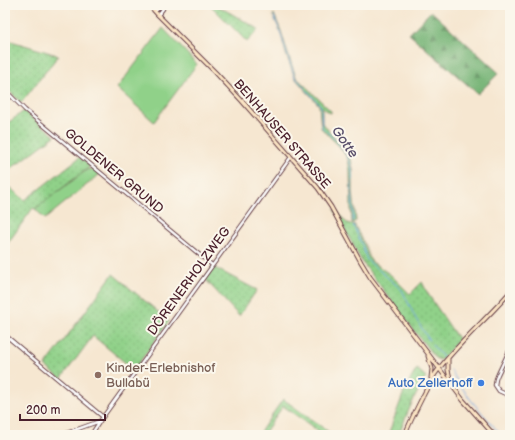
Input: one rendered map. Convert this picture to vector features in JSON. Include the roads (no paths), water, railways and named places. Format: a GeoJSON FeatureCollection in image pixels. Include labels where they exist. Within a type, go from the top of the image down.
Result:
{"type":"FeatureCollection","features":[{"type":"Feature","properties":{"kind":"main road","name":"BENHAUSER STRASSE"},"geometry":{"type":"LineString","coordinates":[[149,5],[154,12],[231,90],[318,188],[326,199],[364,267],[452,386],[494,435]]}},
{"type":"Feature","properties":{"kind":"main road"},"geometry":{"type":"LineString","coordinates":[[405,435],[408,426],[431,381],[439,369],[510,292]]}},
{"type":"Feature","properties":{"kind":"main road"},"geometry":{"type":"LineString","coordinates":[[427,353],[432,369],[431,381]]}},
{"type":"Feature","properties":{"kind":"main road"},"geometry":{"type":"LineString","coordinates":[[448,358],[448,370],[452,386]]}},
{"type":"Feature","properties":{"kind":"street"},"geometry":{"type":"LineString","coordinates":[[154,12],[163,5]]}},
{"type":"Feature","properties":{"kind":"street"},"geometry":{"type":"LineString","coordinates":[[158,16],[163,9],[163,5]]}},
{"type":"Feature","properties":{"kind":"street","name":"GOLDENER GRUND"},"geometry":{"type":"LineString","coordinates":[[5,90],[25,110],[212,265]]}},
{"type":"Feature","properties":{"kind":"street","name":"DÖRENERHOLZWEG"},"geometry":{"type":"LineString","coordinates":[[91,435],[291,157]]}},
{"type":"Feature","properties":{"kind":"street"},"geometry":{"type":"LineString","coordinates":[[5,335],[104,417]]}},
{"type":"Feature","properties":{"kind":"street"},"geometry":{"type":"LineString","coordinates":[[510,349],[498,374],[495,385],[499,391],[510,396]]}},
{"type":"Feature","properties":{"kind":"street","name":"DÖRENERHOLZWEG"},"geometry":{"type":"LineString","coordinates":[[61,435],[100,421]]}},
{"type":"Feature","properties":{"kind":"waterway","name":"Gotte"},"geometry":{"type":"LineString","coordinates":[[269,5],[272,11]]}},
{"type":"Feature","properties":{"kind":"waterway","name":"Gotte"},"geometry":{"type":"LineString","coordinates":[[274,16],[295,77],[321,106],[322,127],[341,146],[351,164],[353,221]]}},
{"type":"Feature","properties":{"kind":"waterway","name":"Gotte"},"geometry":{"type":"LineString","coordinates":[[353,225],[367,260],[402,290],[416,319],[429,340]]}},
{"type":"Feature","properties":{"kind":"waterway","name":"Gotte"},"geometry":{"type":"LineString","coordinates":[[432,345],[443,357]]}},
{"type":"Feature","properties":{"kind":"waterway","name":"Gotte"},"geometry":{"type":"LineString","coordinates":[[451,370],[470,399],[501,435]]}},
{"type":"Feature","properties":{"kind":"place","name":"Kinder-Erlebnishof Bullabü"},"geometry":{"type":"Point","coordinates":[98,375]}},
{"type":"Feature","properties":{"kind":"place","name":"Auto Zellerhoff"},"geometry":{"type":"Point","coordinates":[481,383]}}]}
